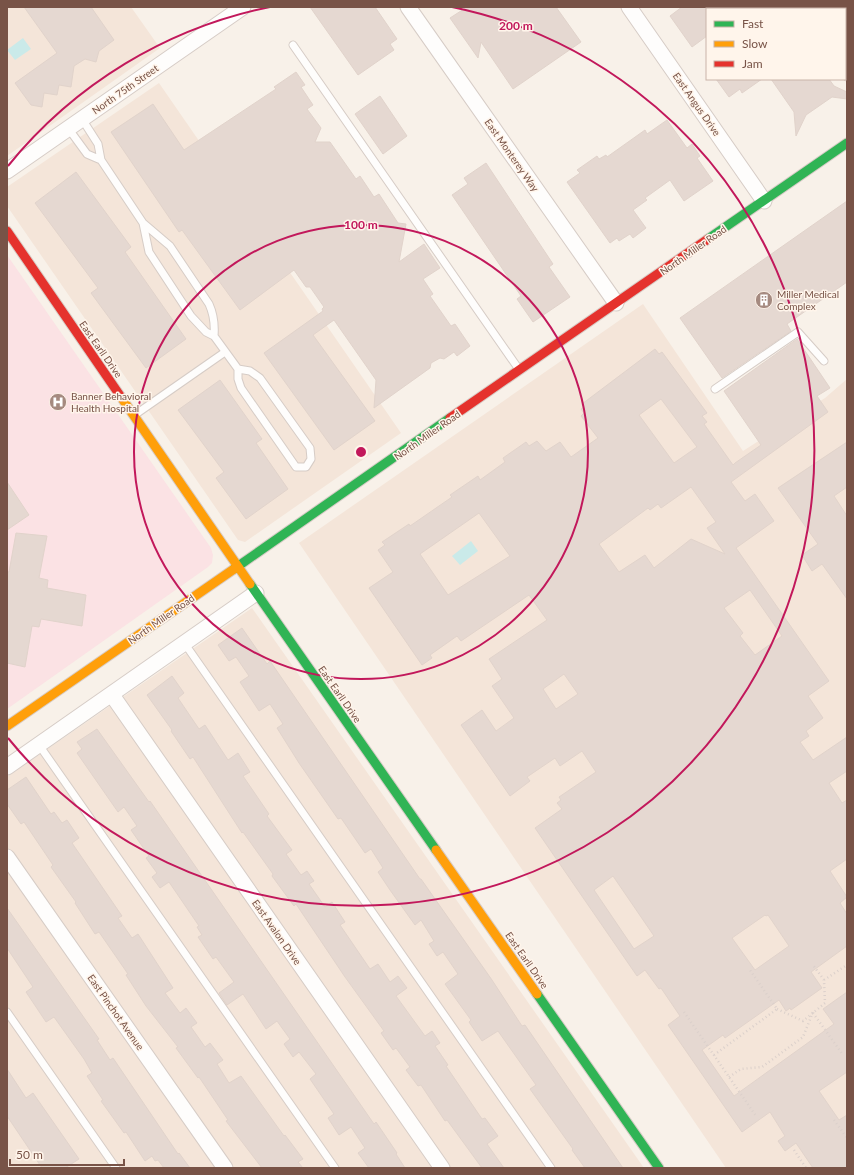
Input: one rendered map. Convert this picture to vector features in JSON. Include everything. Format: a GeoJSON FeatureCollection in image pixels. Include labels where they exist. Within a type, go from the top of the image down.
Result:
{"type":"FeatureCollection","features":[{"type":"Feature","properties":{"kind":"street","name":"North 75th Street"},"geometry":{"type":"LineString","coordinates":[[7,171],[243,7]]}},
{"type":"Feature","properties":{"kind":"street","name":"East Angus Drive"},"geometry":{"type":"LineString","coordinates":[[630,7],[764,201]]}},
{"type":"Feature","properties":{"kind":"street","name":"East Monterey Way"},"geometry":{"type":"LineString","coordinates":[[412,9],[616,303]]}},
{"type":"Feature","properties":{"kind":"street","name":"North Miller Road"},"geometry":{"type":"LineString","coordinates":[[7,726],[847,143]]}},
{"type":"Feature","properties":{"kind":"street","name":"East Earll Drive"},"geometry":{"type":"LineString","coordinates":[[7,231],[256,593],[660,1168]]}},
{"type":"Feature","properties":{"kind":"street"},"geometry":{"type":"LineString","coordinates":[[7,767],[256,593]]}},
{"type":"Feature","properties":{"kind":"street","name":"East Avalon Drive"},"geometry":{"type":"LineString","coordinates":[[112,695],[442,1168]]}},
{"type":"Feature","properties":{"kind":"street","name":"East Pinchot Avenue"},"geometry":{"type":"LineString","coordinates":[[7,857],[225,1168]]}},
{"type":"Feature","properties":{"kind":"lane"},"geometry":{"type":"LineString","coordinates":[[293,45],[520,371]]}},
{"type":"Feature","properties":{"kind":"lane"},"geometry":{"type":"LineString","coordinates":[[82,119],[98,144],[101,160],[143,223],[170,246],[209,304],[213,313],[215,325],[214,336]]}},
{"type":"Feature","properties":{"kind":"lane"},"geometry":{"type":"LineString","coordinates":[[68,128],[88,154],[101,160]]}},
{"type":"Feature","properties":{"kind":"lane"},"geometry":{"type":"LineString","coordinates":[[143,223],[149,252],[191,316],[206,332],[214,336],[238,369],[238,379],[241,388],[296,467],[306,467],[311,458],[310,448],[260,378],[250,371],[238,369]]}},
{"type":"Feature","properties":{"kind":"lane"},"geometry":{"type":"LineString","coordinates":[[715,389],[798,332],[824,361]]}},
{"type":"Feature","properties":{"kind":"lane"},"geometry":{"type":"LineString","coordinates":[[134,416],[225,352]]}},
{"type":"Feature","properties":{"kind":"lane"},"geometry":{"type":"LineString","coordinates":[[185,644],[551,1168]]}},
{"type":"Feature","properties":{"kind":"lane"},"geometry":{"type":"LineString","coordinates":[[39,745],[335,1168]]}},
{"type":"Feature","properties":{"kind":"lane"},"geometry":{"type":"LineString","coordinates":[[7,1012],[116,1168]]}},
{"type":"Feature","properties":{"kind":"path"},"geometry":{"type":"LineString","coordinates":[[824,980],[847,964]]}},
{"type":"Feature","properties":{"kind":"path"},"geometry":{"type":"LineString","coordinates":[[750,970],[777,1009],[802,1021],[824,1003],[824,980],[813,965]]}},
{"type":"Feature","properties":{"kind":"path"},"geometry":{"type":"LineString","coordinates":[[714,1055],[777,1009]]}},
{"type":"Feature","properties":{"kind":"path"},"geometry":{"type":"LineString","coordinates":[[684,1012],[756,1116]]}},
{"type":"Feature","properties":{"kind":"path"},"geometry":{"type":"LineString","coordinates":[[813,1012],[843,1055]]}},
{"type":"Feature","properties":{"kind":"path"},"geometry":{"type":"LineString","coordinates":[[729,1077],[741,1068],[762,1067],[803,1038],[813,1012]]}},
{"type":"Feature","properties":{"kind":"path"},"geometry":{"type":"LineString","coordinates":[[834,1120],[847,1138]]}},
{"type":"Feature","properties":{"kind":"path"},"geometry":{"type":"LineString","coordinates":[[794,1150],[806,1168]]}},
{"type":"Feature","properties":{"kind":"shaded area"},"geometry":{"type":"Polygon","coordinates":[[[7,7],[131,7],[160,48],[7,156],[7,7]]]}},
{"type":"Feature","properties":{"kind":"shaded area"},"geometry":{"type":"Polygon","coordinates":[[[159,83],[401,433],[245,542],[238,540],[7,206],[7,187],[159,83]]]}},
{"type":"Feature","properties":{"kind":"shaded area","name":"Banner Behavioral Health Hospital"},"geometry":{"type":"Polygon","coordinates":[[[7,255],[211,548],[213,555],[212,563],[208,567],[7,709],[7,255]]]}},
{"type":"Feature","properties":{"kind":"shaded area"},"geometry":{"type":"Polygon","coordinates":[[[643,304],[743,451],[825,398],[847,379],[847,1168],[726,1168],[299,543],[643,304]]]}},
{"type":"Feature","properties":{"kind":"shaded area"},"geometry":{"type":"Polygon","coordinates":[[[252,608],[644,1168],[7,1168],[7,777],[252,608]]]}},
{"type":"Feature","properties":{"kind":"water"},"geometry":{"type":"Polygon","coordinates":[[[23,38],[31,49],[15,60],[7,50],[23,38]]]}},
{"type":"Feature","properties":{"kind":"water"},"geometry":{"type":"Polygon","coordinates":[[[471,541],[478,551],[460,565],[452,556],[471,541]]]}},
{"type":"Feature","properties":{"kind":"building"},"geometry":{"type":"Polygon","coordinates":[[[24,7],[91,7],[114,40],[99,51],[96,62],[85,59],[74,66],[71,87],[59,85],[57,95],[44,93],[42,107],[31,105],[15,83],[57,53],[24,7]]]}},
{"type":"Feature","properties":{"kind":"building"},"geometry":{"type":"Polygon","coordinates":[[[310,7],[375,7],[397,39],[390,44],[394,50],[358,75],[310,7]]]}},
{"type":"Feature","properties":{"kind":"building"},"geometry":{"type":"Polygon","coordinates":[[[467,7],[556,7],[581,42],[513,89],[481,42],[478,58],[450,18],[467,7]]]}},
{"type":"Feature","properties":{"kind":"building"},"geometry":{"type":"Polygon","coordinates":[[[682,7],[707,7],[706,37],[692,47],[670,16],[682,7]]]}},
{"type":"Feature","properties":{"kind":"building"},"geometry":{"type":"Polygon","coordinates":[[[296,72],[305,85],[301,87],[313,105],[307,109],[321,128],[315,142],[330,142],[356,179],[360,176],[374,197],[379,194],[398,223],[406,224],[399,262],[424,244],[440,268],[423,279],[433,294],[430,296],[451,326],[455,324],[470,346],[457,356],[454,352],[444,359],[440,358],[431,363],[430,368],[374,408],[376,380],[334,320],[313,335],[375,421],[334,450],[264,353],[323,311],[322,309],[324,307],[310,287],[306,287],[294,270],[240,310],[182,230],[179,232],[111,132],[153,104],[184,150],[276,89],[274,87],[296,72]]]}},
{"type":"Feature","properties":{"kind":"building"},"geometry":{"type":"Polygon","coordinates":[[[717,80],[761,80],[742,93],[740,89],[729,97],[717,80]]]}},
{"type":"Feature","properties":{"kind":"building"},"geometry":{"type":"Polygon","coordinates":[[[772,80],[830,80],[834,86],[847,92],[847,99],[832,97],[806,115],[796,136],[794,112],[772,80]]]}},
{"type":"Feature","properties":{"kind":"building"},"geometry":{"type":"Polygon","coordinates":[[[380,96],[407,136],[383,154],[355,114],[380,96]]]}},
{"type":"Feature","properties":{"kind":"building"},"geometry":{"type":"Polygon","coordinates":[[[667,120],[687,148],[692,144],[700,156],[697,158],[713,181],[684,201],[670,180],[645,198],[647,200],[633,210],[646,228],[633,238],[630,234],[619,241],[617,238],[610,243],[567,182],[580,173],[577,170],[597,156],[599,159],[606,155],[607,157],[645,130],[647,134],[667,120]]]}},
{"type":"Feature","properties":{"kind":"building"},"geometry":{"type":"Polygon","coordinates":[[[486,163],[553,264],[549,267],[570,297],[533,322],[517,299],[521,296],[452,195],[468,184],[464,178],[486,163]]]}},
{"type":"Feature","properties":{"kind":"building"},"geometry":{"type":"Polygon","coordinates":[[[76,172],[131,247],[125,252],[186,339],[146,368],[91,293],[98,288],[35,203],[76,172]]]}},
{"type":"Feature","properties":{"kind":"building","name":"Miller Medical Complex"},"geometry":{"type":"Polygon","coordinates":[[[847,201],[847,282],[787,324],[791,331],[722,378],[680,318],[847,201]]]}},
{"type":"Feature","properties":{"kind":"building"},"geometry":{"type":"Polygon","coordinates":[[[797,339],[830,388],[817,396],[828,412],[731,482],[745,501],[755,494],[774,521],[736,548],[829,681],[808,696],[823,718],[806,731],[809,736],[800,742],[813,760],[847,737],[847,771],[829,783],[842,803],[847,800],[847,859],[830,871],[847,897],[840,903],[847,914],[847,946],[811,972],[822,988],[791,1010],[790,1008],[786,1011],[779,1000],[725,1038],[723,1035],[702,1050],[734,1096],[834,1024],[823,1009],[847,992],[847,1072],[819,1091],[839,1120],[847,1115],[847,1168],[813,1168],[796,1143],[785,1151],[778,1141],[785,1136],[770,1112],[742,1132],[668,1025],[680,1016],[661,988],[659,989],[645,970],[637,976],[535,828],[562,809],[557,803],[561,800],[559,797],[596,772],[582,751],[560,766],[555,758],[527,777],[530,781],[510,796],[461,725],[482,710],[496,731],[514,718],[492,686],[502,679],[489,659],[547,620],[529,595],[461,641],[457,636],[430,655],[432,658],[422,665],[369,588],[393,572],[378,550],[385,545],[382,542],[409,524],[410,526],[452,497],[450,495],[478,476],[480,480],[505,462],[503,458],[526,442],[529,446],[537,441],[546,451],[560,442],[571,457],[598,438],[581,416],[584,413],[581,409],[584,407],[582,404],[655,349],[659,354],[662,352],[707,413],[702,416],[707,422],[704,424],[733,465],[761,445],[724,391],[797,339]],[[661,399],[639,415],[674,463],[697,447],[661,399]],[[691,487],[661,508],[658,504],[650,510],[648,508],[599,544],[619,572],[645,555],[654,568],[691,539],[725,554],[707,528],[716,522],[691,487]],[[479,513],[420,554],[448,595],[510,556],[479,513]],[[750,590],[724,608],[743,633],[740,636],[755,655],[782,636],[750,590]],[[564,674],[543,689],[556,709],[578,694],[564,674]],[[613,876],[594,890],[634,949],[654,936],[613,876]],[[765,915],[732,938],[755,970],[789,946],[768,915],[765,915]]]}},
{"type":"Feature","properties":{"kind":"building"},"geometry":{"type":"Polygon","coordinates":[[[220,380],[262,439],[256,443],[288,489],[246,519],[216,478],[224,472],[178,410],[220,380]]]}},
{"type":"Feature","properties":{"kind":"building"},"geometry":{"type":"Polygon","coordinates":[[[847,442],[847,487],[834,496],[847,516],[847,599],[822,564],[812,571],[802,555],[818,544],[778,488],[847,442]]]}},
{"type":"Feature","properties":{"kind":"building"},"geometry":{"type":"Polygon","coordinates":[[[7,482],[29,515],[7,530],[7,482]]]}},
{"type":"Feature","properties":{"kind":"building"},"geometry":{"type":"Polygon","coordinates":[[[16,533],[47,536],[39,578],[48,580],[47,588],[86,595],[82,626],[41,619],[39,627],[32,626],[25,667],[7,663],[7,572],[9,572],[16,533]]]}},
{"type":"Feature","properties":{"kind":"building"},"geometry":{"type":"Polygon","coordinates":[[[242,628],[267,664],[270,661],[420,879],[492,980],[522,1026],[525,1025],[623,1168],[585,1168],[530,1089],[536,1085],[498,1031],[482,1041],[469,1022],[471,1020],[445,984],[458,974],[443,952],[437,956],[429,944],[434,941],[421,920],[415,925],[378,872],[383,868],[371,849],[365,853],[341,818],[338,819],[299,763],[277,728],[283,724],[270,704],[259,711],[240,682],[249,676],[236,657],[229,661],[218,645],[242,628]]]}},
{"type":"Feature","properties":{"kind":"building"},"geometry":{"type":"Polygon","coordinates":[[[172,676],[184,693],[178,698],[199,729],[205,725],[228,760],[238,753],[250,772],[243,776],[269,814],[267,816],[292,850],[286,854],[301,875],[307,871],[314,881],[309,884],[325,907],[332,902],[345,922],[340,925],[370,969],[378,964],[390,982],[398,976],[407,988],[396,996],[425,1036],[432,1031],[440,1043],[435,1046],[448,1065],[446,1066],[482,1119],[485,1118],[498,1136],[487,1144],[504,1168],[482,1168],[447,1120],[445,1121],[421,1085],[418,1086],[406,1070],[410,1067],[396,1048],[393,1050],[381,1033],[384,1031],[345,977],[296,904],[294,906],[272,876],[273,874],[243,832],[242,833],[193,757],[190,759],[171,731],[172,730],[147,695],[172,676]]]}},
{"type":"Feature","properties":{"kind":"building"},"geometry":{"type":"Polygon","coordinates":[[[97,729],[149,802],[150,801],[374,1124],[376,1122],[397,1153],[396,1154],[405,1168],[369,1168],[358,1153],[365,1148],[351,1127],[339,1135],[328,1118],[334,1114],[310,1079],[316,1074],[299,1052],[293,1057],[284,1044],[290,1039],[277,1021],[266,1029],[243,994],[227,1005],[219,993],[234,982],[216,957],[213,959],[198,937],[202,935],[197,927],[199,926],[169,882],[160,888],[152,877],[157,873],[146,858],[149,856],[131,830],[137,826],[124,807],[118,812],[77,753],[82,749],[77,742],[97,729]]]}},
{"type":"Feature","properties":{"kind":"building"},"geometry":{"type":"Polygon","coordinates":[[[26,777],[51,814],[54,812],[62,823],[67,820],[79,838],[72,843],[122,916],[118,918],[132,938],[138,934],[173,988],[165,993],[180,1013],[186,1008],[197,1023],[191,1027],[205,1047],[210,1043],[223,1060],[217,1064],[229,1083],[241,1076],[284,1136],[285,1135],[303,1159],[298,1162],[303,1168],[262,1168],[226,1121],[228,1120],[199,1077],[198,1078],[176,1048],[178,1047],[146,1006],[126,975],[128,974],[99,932],[95,934],[75,903],[76,902],[51,867],[53,865],[24,822],[21,824],[7,804],[7,790],[26,777]]]}},
{"type":"Feature","properties":{"kind":"building"},"geometry":{"type":"Polygon","coordinates":[[[7,908],[99,1039],[97,1040],[110,1060],[113,1058],[178,1154],[179,1153],[190,1168],[164,1168],[158,1160],[155,1161],[152,1156],[145,1161],[126,1132],[124,1133],[101,1101],[103,1100],[87,1076],[92,1073],[84,1059],[54,1017],[46,1022],[26,992],[33,987],[7,948],[7,908]]]}},
{"type":"Feature","properties":{"kind":"building"},"geometry":{"type":"Polygon","coordinates":[[[7,1069],[26,1098],[33,1093],[79,1159],[65,1168],[42,1168],[7,1116],[7,1069]]]}},
{"type":"Feature","properties":{"kind":"traffic: fast"},"geometry":{"type":"LineString","coordinates":[[708,239],[847,143]]}},
{"type":"Feature","properties":{"kind":"traffic: fast"},"geometry":{"type":"LineString","coordinates":[[234,569],[450,418]]}},
{"type":"Feature","properties":{"kind":"traffic: fast"},"geometry":{"type":"LineString","coordinates":[[250,584],[436,850]]}},
{"type":"Feature","properties":{"kind":"traffic: fast"},"geometry":{"type":"LineString","coordinates":[[537,994],[659,1168]]}},
{"type":"Feature","properties":{"kind":"traffic: slow"},"geometry":{"type":"LineString","coordinates":[[121,397],[250,584]]}},
{"type":"Feature","properties":{"kind":"traffic: slow"},"geometry":{"type":"LineString","coordinates":[[7,726],[234,569]]}},
{"type":"Feature","properties":{"kind":"traffic: slow"},"geometry":{"type":"LineString","coordinates":[[436,850],[537,994]]}},
{"type":"Feature","properties":{"kind":"traffic: jam"},"geometry":{"type":"LineString","coordinates":[[7,231],[121,397]]}},
{"type":"Feature","properties":{"kind":"traffic: jam"},"geometry":{"type":"LineString","coordinates":[[450,418],[708,239]]}},
{"type":"Feature","properties":{"kind":"place","name":"Miller Medical Complex"},"geometry":{"type":"Point","coordinates":[764,300]}},
{"type":"Feature","properties":{"kind":"place","name":"Banner Behavioral Health Hospital"},"geometry":{"type":"Point","coordinates":[58,402]}}]}
